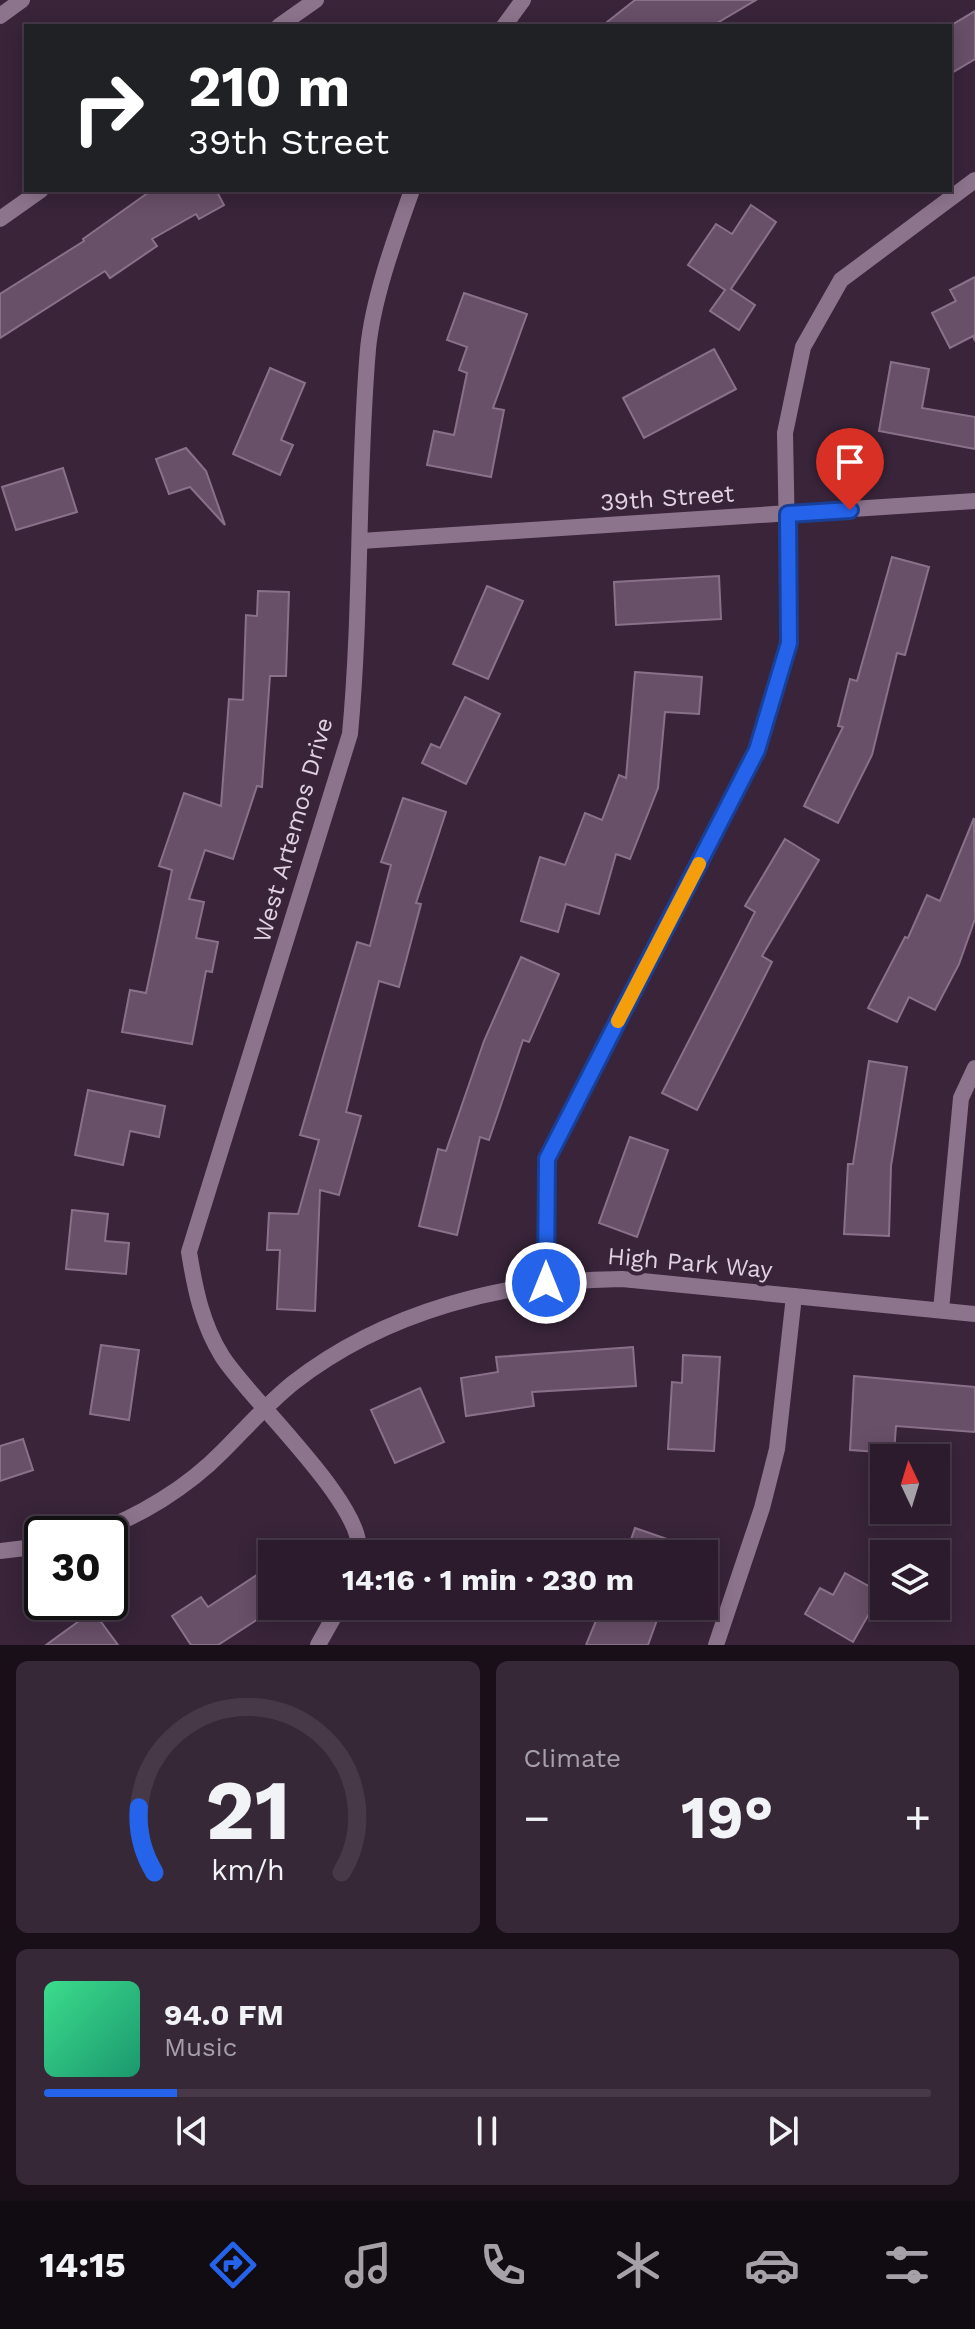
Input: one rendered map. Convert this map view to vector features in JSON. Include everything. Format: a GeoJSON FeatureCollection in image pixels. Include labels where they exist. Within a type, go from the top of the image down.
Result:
{"type":"FeatureCollection","features":[{"type":"Feature","properties":{"kind":"street"},"geometry":{"type":"LineString","coordinates":[[0,16],[22,0]]}},
{"type":"Feature","properties":{"kind":"street"},"geometry":{"type":"LineString","coordinates":[[282,24],[316,0]]}},
{"type":"Feature","properties":{"kind":"street"},"geometry":{"type":"LineString","coordinates":[[505,24],[523,0]]}},
{"type":"Feature","properties":{"kind":"street"},"geometry":{"type":"LineString","coordinates":[[546,1283],[547,1159],[757,750],[789,643],[785,433],[803,347],[841,280],[975,180]]}},
{"type":"Feature","properties":{"kind":"street"},"geometry":{"type":"LineString","coordinates":[[0,219],[38,192]]}},
{"type":"Feature","properties":{"kind":"street","name":"West Artemos Drive"},"geometry":{"type":"LineString","coordinates":[[358,1540],[343,1505],[222,1357],[197,1302],[189,1252],[350,734],[358,653],[369,346],[395,238],[411,192]]}},
{"type":"Feature","properties":{"kind":"street","name":"39th Street"},"geometry":{"type":"LineString","coordinates":[[361,541],[975,501]]}},
{"type":"Feature","properties":{"kind":"street"},"geometry":{"type":"LineString","coordinates":[[941,1310],[961,1098],[975,1068]]}},
{"type":"Feature","properties":{"kind":"street","name":"High Park Way"},"geometry":{"type":"LineString","coordinates":[[128,1518],[186,1484],[294,1382],[379,1331],[456,1303],[546,1283],[622,1279],[975,1314]]}},
{"type":"Feature","properties":{"kind":"street"},"geometry":{"type":"LineString","coordinates":[[716,1645],[762,1508],[777,1449],[794,1296]]}},
{"type":"Feature","properties":{"kind":"street"},"geometry":{"type":"LineString","coordinates":[[0,1551],[24,1548]]}},
{"type":"Feature","properties":{"kind":"street"},"geometry":{"type":"LineString","coordinates":[[318,1645],[332,1620]]}},
{"type":"Feature","properties":{"kind":"building"},"geometry":{"type":"Polygon","coordinates":[[[635,0],[756,0],[715,24],[605,24],[635,0]]]}},
{"type":"Feature","properties":{"kind":"building"},"geometry":{"type":"Polygon","coordinates":[[[975,11],[975,59],[952,73],[952,25],[975,11]]]}},
{"type":"Feature","properties":{"kind":"building"},"geometry":{"type":"Polygon","coordinates":[[[149,192],[217,192],[224,205],[199,219],[196,214],[152,239],[157,246],[110,278],[105,271],[0,338],[0,294],[149,192]]]}},
{"type":"Feature","properties":{"kind":"building"},"geometry":{"type":"Polygon","coordinates":[[[751,205],[776,222],[731,289],[755,305],[739,330],[710,311],[725,290],[688,265],[716,224],[732,234],[751,205]]]}},
{"type":"Feature","properties":{"kind":"building"},"geometry":{"type":"Polygon","coordinates":[[[975,277],[975,341],[973,336],[950,348],[932,313],[956,301],[950,290],[975,277]]]}},
{"type":"Feature","properties":{"kind":"building"},"geometry":{"type":"Polygon","coordinates":[[[464,293],[527,314],[493,408],[504,410],[491,477],[427,465],[434,431],[454,435],[467,373],[459,370],[467,347],[447,340],[464,293]]]}},
{"type":"Feature","properties":{"kind":"building"},"geometry":{"type":"Polygon","coordinates":[[[714,349],[736,389],[644,438],[623,398],[714,349]]]}},
{"type":"Feature","properties":{"kind":"building"},"geometry":{"type":"Polygon","coordinates":[[[891,362],[929,369],[922,408],[975,417],[975,449],[879,431],[891,362]]]}},
{"type":"Feature","properties":{"kind":"building"},"geometry":{"type":"Polygon","coordinates":[[[270,368],[305,383],[281,440],[293,445],[280,475],[233,454],[270,368]]]}},
{"type":"Feature","properties":{"kind":"building"},"geometry":{"type":"Polygon","coordinates":[[[186,448],[206,471],[225,525],[190,487],[169,494],[156,459],[186,448]]]}},
{"type":"Feature","properties":{"kind":"building"},"geometry":{"type":"Polygon","coordinates":[[[63,468],[77,512],[16,530],[2,487],[63,468]]]}},
{"type":"Feature","properties":{"kind":"building"},"geometry":{"type":"Polygon","coordinates":[[[892,557],[929,567],[905,655],[897,653],[872,755],[838,823],[804,806],[843,727],[838,726],[850,679],[857,681],[892,557]]]}},
{"type":"Feature","properties":{"kind":"building"},"geometry":{"type":"Polygon","coordinates":[[[719,576],[721,619],[616,625],[614,582],[719,576]]]}},
{"type":"Feature","properties":{"kind":"building"},"geometry":{"type":"Polygon","coordinates":[[[487,586],[523,601],[488,679],[453,664],[487,586]]]}},
{"type":"Feature","properties":{"kind":"building"},"geometry":{"type":"Polygon","coordinates":[[[258,591],[289,592],[286,676],[270,676],[262,787],[257,786],[233,859],[205,850],[189,899],[204,902],[196,938],[218,942],[212,972],[206,971],[192,1044],[122,1032],[130,990],[146,993],[172,870],[159,866],[184,793],[221,806],[229,699],[243,700],[246,615],[257,616],[258,591]]]}},
{"type":"Feature","properties":{"kind":"building"},"geometry":{"type":"Polygon","coordinates":[[[635,672],[702,677],[699,714],[665,712],[658,788],[630,859],[616,854],[599,914],[566,904],[558,932],[521,921],[540,857],[565,865],[585,813],[602,820],[619,775],[626,778],[635,672]]]}},
{"type":"Feature","properties":{"kind":"building"},"geometry":{"type":"Polygon","coordinates":[[[465,697],[500,714],[466,784],[422,763],[431,744],[440,748],[465,697]]]}},
{"type":"Feature","properties":{"kind":"building"},"geometry":{"type":"Polygon","coordinates":[[[403,798],[446,812],[416,903],[421,904],[399,987],[379,981],[346,1112],[361,1116],[339,1195],[320,1190],[315,1311],[277,1309],[280,1250],[267,1250],[269,1213],[298,1214],[319,1140],[300,1135],[357,942],[370,946],[391,865],[381,862],[403,798]]]}},
{"type":"Feature","properties":{"kind":"building"},"geometry":{"type":"Polygon","coordinates":[[[974,818],[975,919],[959,964],[935,1010],[909,997],[897,1022],[868,1008],[905,937],[908,938],[927,895],[940,901],[974,818]]]}},
{"type":"Feature","properties":{"kind":"building"},"geometry":{"type":"Polygon","coordinates":[[[785,839],[819,860],[762,956],[772,962],[697,1110],[662,1093],[755,912],[745,906],[785,839]]]}},
{"type":"Feature","properties":{"kind":"building"},"geometry":{"type":"Polygon","coordinates":[[[521,957],[559,974],[529,1042],[523,1040],[489,1140],[480,1137],[457,1235],[419,1226],[438,1149],[446,1151],[484,1041],[521,957]]]}},
{"type":"Feature","properties":{"kind":"building"},"geometry":{"type":"Polygon","coordinates":[[[869,1061],[907,1067],[891,1166],[889,1236],[844,1234],[848,1164],[853,1164],[869,1061]]]}},
{"type":"Feature","properties":{"kind":"building"},"geometry":{"type":"Polygon","coordinates":[[[88,1090],[165,1106],[159,1137],[130,1131],[123,1165],[75,1155],[88,1090]]]}},
{"type":"Feature","properties":{"kind":"building"},"geometry":{"type":"Polygon","coordinates":[[[630,1137],[668,1150],[637,1237],[599,1223],[630,1137]]]}},
{"type":"Feature","properties":{"kind":"building"},"geometry":{"type":"Polygon","coordinates":[[[72,1210],[108,1214],[105,1241],[129,1243],[126,1274],[66,1269],[72,1210]]]}},
{"type":"Feature","properties":{"kind":"building"},"geometry":{"type":"Polygon","coordinates":[[[101,1345],[139,1350],[129,1420],[90,1414],[101,1345]]]}},
{"type":"Feature","properties":{"kind":"building"},"geometry":{"type":"Polygon","coordinates":[[[633,1347],[636,1386],[532,1392],[534,1406],[466,1416],[461,1378],[498,1372],[496,1357],[633,1347]]]}},
{"type":"Feature","properties":{"kind":"building"},"geometry":{"type":"Polygon","coordinates":[[[683,1355],[720,1357],[714,1451],[668,1449],[672,1382],[682,1383],[683,1355]]]}},
{"type":"Feature","properties":{"kind":"building"},"geometry":{"type":"Polygon","coordinates":[[[854,1376],[975,1387],[975,1432],[896,1426],[895,1444],[870,1444],[870,1451],[850,1450],[854,1376]]]}},
{"type":"Feature","properties":{"kind":"building"},"geometry":{"type":"Polygon","coordinates":[[[420,1388],[444,1442],[395,1463],[371,1410],[420,1388]]]}},
{"type":"Feature","properties":{"kind":"building"},"geometry":{"type":"Polygon","coordinates":[[[23,1439],[33,1470],[0,1481],[0,1446],[23,1439]]]}},
{"type":"Feature","properties":{"kind":"building"},"geometry":{"type":"Polygon","coordinates":[[[635,1528],[670,1540],[631,1540],[635,1528]]]}},
{"type":"Feature","properties":{"kind":"building"},"geometry":{"type":"Polygon","coordinates":[[[845,1573],[870,1587],[870,1612],[853,1642],[805,1614],[820,1588],[833,1595],[845,1573]]]}},
{"type":"Feature","properties":{"kind":"building"},"geometry":{"type":"Polygon","coordinates":[[[258,1574],[258,1619],[218,1645],[191,1645],[172,1616],[201,1597],[208,1607],[258,1574]]]}},
{"type":"Feature","properties":{"kind":"building"},"geometry":{"type":"Polygon","coordinates":[[[81,1620],[100,1620],[118,1645],[46,1645],[81,1620]]]}},
{"type":"Feature","properties":{"kind":"building"},"geometry":{"type":"Polygon","coordinates":[[[596,1620],[657,1620],[648,1645],[586,1645],[596,1620]]]}},
{"type":"Feature","properties":{"kind":"slow traffic"},"geometry":{"type":"LineString","coordinates":[[618,1021],[699,864]]}},
{"type":"Feature","properties":{"kind":"route"},"geometry":{"type":"LineString","coordinates":[[546,1283],[547,1159],[757,750],[789,643],[788,514],[850,510]]}}]}
